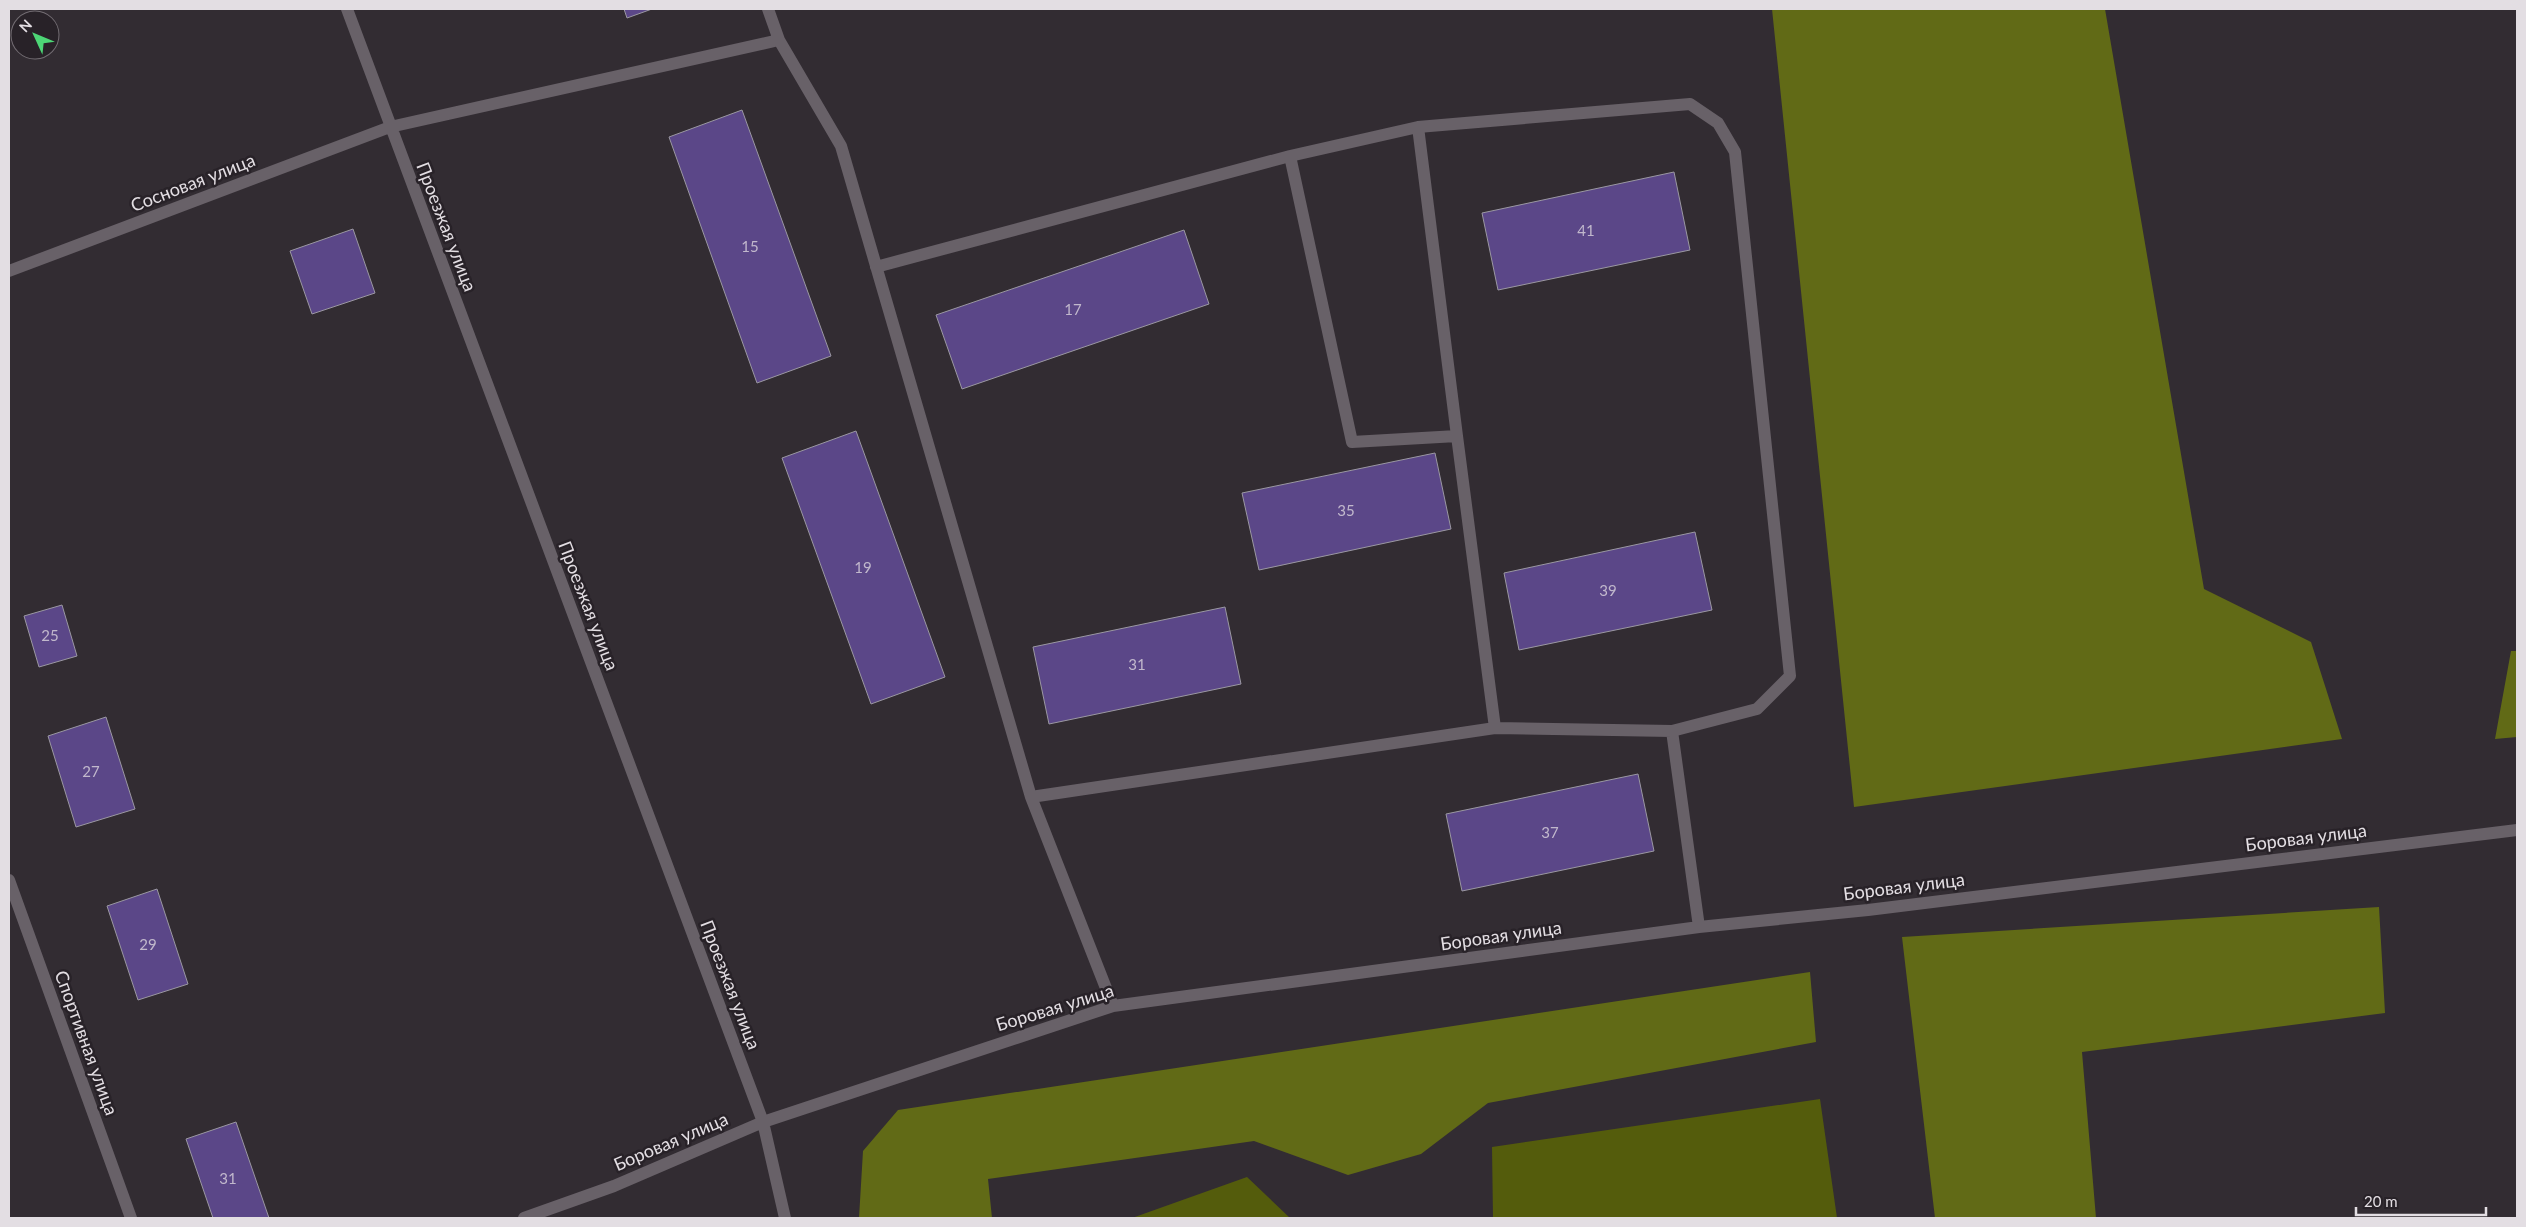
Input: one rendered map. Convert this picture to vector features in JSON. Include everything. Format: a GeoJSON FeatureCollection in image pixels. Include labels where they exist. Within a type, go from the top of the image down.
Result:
{"type":"FeatureCollection","features":[{"type":"Feature","properties":{"kind":"street","name":"Проезжая улица"},"geometry":{"type":"LineString","coordinates":[[346,9],[762,1122],[785,1218]]}},
{"type":"Feature","properties":{"kind":"street"},"geometry":{"type":"LineString","coordinates":[[768,9],[779,40],[841,146],[1030,797],[1113,1006]]}},
{"type":"Feature","properties":{"kind":"street","name":"Сосновая улица"},"geometry":{"type":"LineString","coordinates":[[9,271],[390,127],[779,40]]}},
{"type":"Feature","properties":{"kind":"street"},"geometry":{"type":"LineString","coordinates":[[876,267],[1290,156],[1418,127],[1690,104],[1718,122],[1735,152],[1790,676],[1757,709],[1672,731],[1495,728],[1030,797]]}},
{"type":"Feature","properties":{"kind":"street"},"geometry":{"type":"LineString","coordinates":[[1418,127],[1495,728]]}},
{"type":"Feature","properties":{"kind":"street"},"geometry":{"type":"LineString","coordinates":[[1290,156],[1352,442],[1457,436]]}},
{"type":"Feature","properties":{"kind":"street"},"geometry":{"type":"LineString","coordinates":[[1672,731],[1699,927]]}},
{"type":"Feature","properties":{"kind":"street","name":"Боровая улица"},"geometry":{"type":"LineString","coordinates":[[524,1218],[614,1186],[762,1122],[1113,1006],[1699,927],[1868,910],[2517,830]]}},
{"type":"Feature","properties":{"kind":"street","name":"Спортивная улица"},"geometry":{"type":"LineString","coordinates":[[9,880],[131,1218]]}},
{"type":"Feature","properties":{"kind":"green space"},"geometry":{"type":"Polygon","coordinates":[[[1772,9],[2105,9],[2204,589],[2311,642],[2342,739],[1854,807],[1772,9]]]}},
{"type":"Feature","properties":{"kind":"green space"},"geometry":{"type":"Polygon","coordinates":[[[2511,651],[2517,651],[2517,737],[2495,739],[2511,651]]]}},
{"type":"Feature","properties":{"kind":"green space"},"geometry":{"type":"Polygon","coordinates":[[[2379,907],[2385,1013],[2082,1052],[2096,1218],[1935,1218],[1902,937],[2379,907]]]}},
{"type":"Feature","properties":{"kind":"green space"},"geometry":{"type":"Polygon","coordinates":[[[1810,972],[1816,1042],[1488,1103],[1421,1154],[1348,1175],[1254,1141],[988,1179],[992,1218],[859,1218],[863,1151],[898,1110],[1810,972]]]}},
{"type":"Feature","properties":{"kind":"green space"},"geometry":{"type":"Polygon","coordinates":[[[1820,1099],[1837,1218],[1493,1218],[1492,1147],[1820,1099]]]}},
{"type":"Feature","properties":{"kind":"green space"},"geometry":{"type":"Polygon","coordinates":[[[1247,1177],[1290,1218],[1132,1218],[1247,1177]]]}},
{"type":"Feature","properties":{"kind":"building"},"geometry":{"type":"Polygon","coordinates":[[[624,9],[652,9],[627,18],[624,9]]]}},
{"type":"Feature","properties":{"kind":"building"},"geometry":{"type":"Polygon","coordinates":[[[742,110],[831,356],[757,383],[669,137],[742,110]]]}},
{"type":"Feature","properties":{"kind":"building"},"geometry":{"type":"Polygon","coordinates":[[[1674,172],[1690,250],[1498,290],[1482,213],[1674,172]]]}},
{"type":"Feature","properties":{"kind":"building"},"geometry":{"type":"Polygon","coordinates":[[[353,229],[375,293],[312,314],[290,251],[353,229]]]}},
{"type":"Feature","properties":{"kind":"building"},"geometry":{"type":"Polygon","coordinates":[[[1184,230],[1209,304],[962,389],[936,315],[1184,230]]]}},
{"type":"Feature","properties":{"kind":"building"},"geometry":{"type":"Polygon","coordinates":[[[856,431],[945,677],[871,704],[782,458],[856,431]]]}},
{"type":"Feature","properties":{"kind":"building"},"geometry":{"type":"Polygon","coordinates":[[[1435,453],[1451,529],[1259,570],[1242,493],[1435,453]]]}},
{"type":"Feature","properties":{"kind":"building"},"geometry":{"type":"Polygon","coordinates":[[[1695,532],[1712,610],[1519,650],[1504,573],[1695,532]]]}},
{"type":"Feature","properties":{"kind":"building"},"geometry":{"type":"Polygon","coordinates":[[[62,605],[77,656],[39,667],[24,616],[62,605]]]}},
{"type":"Feature","properties":{"kind":"building"},"geometry":{"type":"Polygon","coordinates":[[[1225,607],[1241,684],[1049,724],[1033,647],[1225,607]]]}},
{"type":"Feature","properties":{"kind":"building"},"geometry":{"type":"Polygon","coordinates":[[[106,717],[135,809],[76,827],[48,736],[106,717]]]}},
{"type":"Feature","properties":{"kind":"building"},"geometry":{"type":"Polygon","coordinates":[[[1638,774],[1654,851],[1462,891],[1446,814],[1638,774]]]}},
{"type":"Feature","properties":{"kind":"building"},"geometry":{"type":"Polygon","coordinates":[[[157,889],[188,984],[138,1000],[107,906],[157,889]]]}},
{"type":"Feature","properties":{"kind":"building"},"geometry":{"type":"Polygon","coordinates":[[[236,1122],[269,1218],[213,1218],[186,1139],[236,1122]]]}}]}
